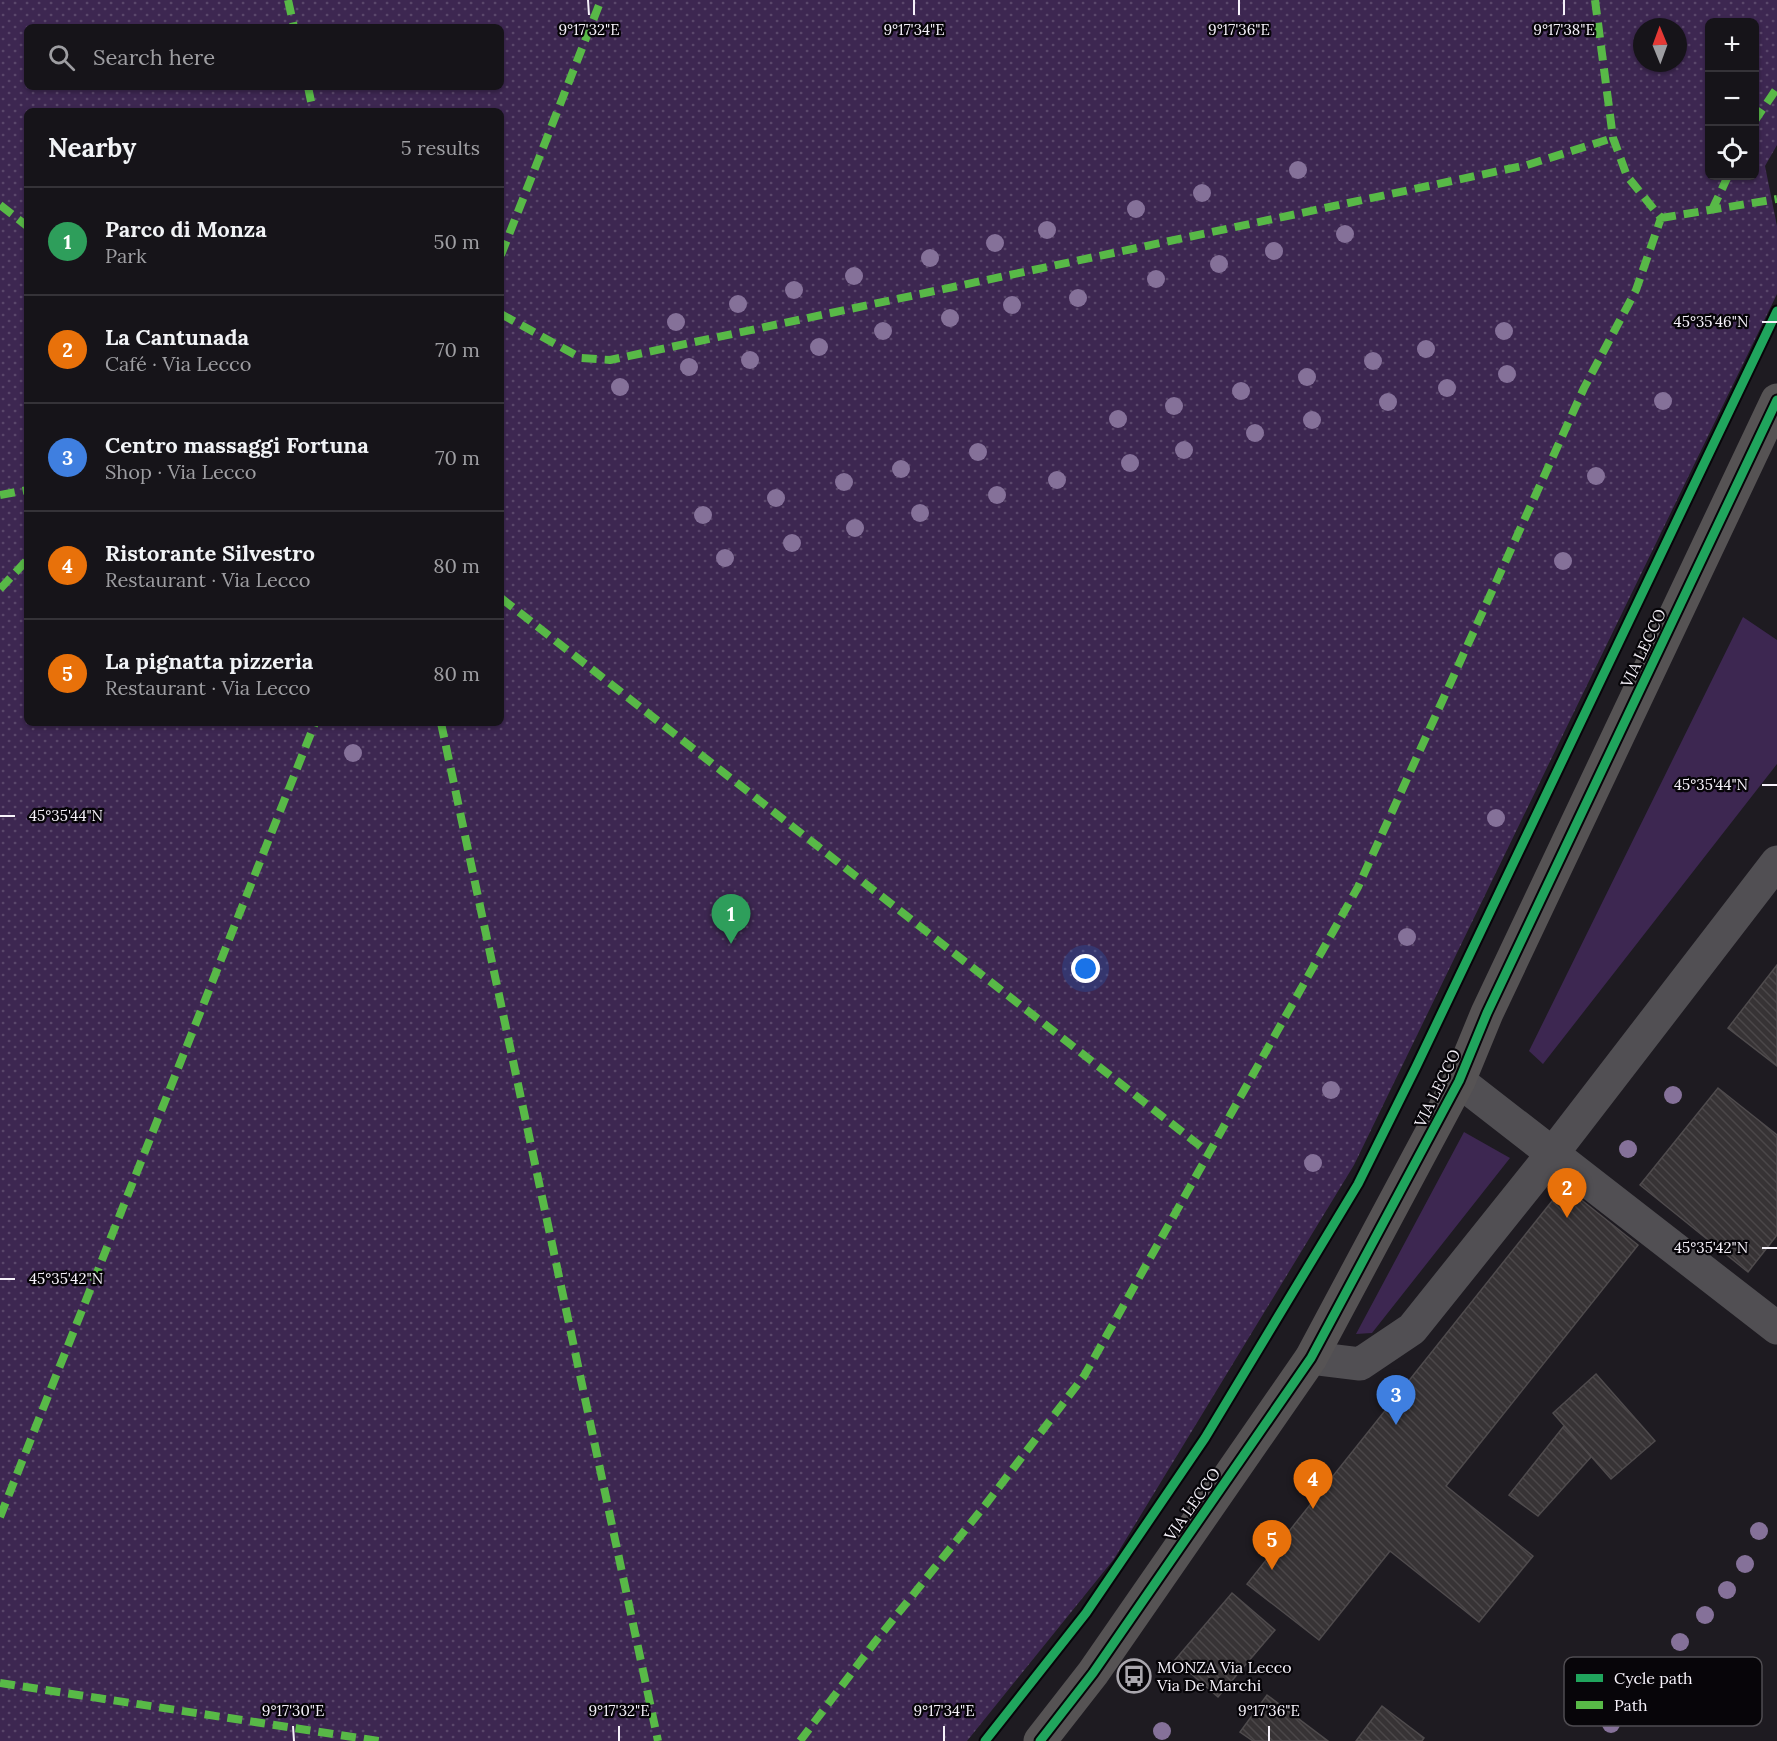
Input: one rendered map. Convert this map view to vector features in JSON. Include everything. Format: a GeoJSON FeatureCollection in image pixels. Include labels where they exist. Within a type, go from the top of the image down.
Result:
{"type":"FeatureCollection","features":[{"type":"Feature","properties":{"kind":"main road","name":"VIA LECCO"},"geometry":{"type":"LineString","coordinates":[[1040,1741],[1093,1673],[1311,1358],[1459,1081],[1487,1013],[1777,400]]}},
{"type":"Feature","properties":{"kind":"street"},"geometry":{"type":"LineString","coordinates":[[1311,1358],[1360,1364],[1412,1329],[1553,1153],[1777,862]]}},
{"type":"Feature","properties":{"kind":"street","name":"VIA LECCO"},"geometry":{"type":"LineString","coordinates":[[1459,1081],[1777,1328]]}},
{"type":"Feature","properties":{"kind":"shaded area"},"geometry":{"type":"Polygon","coordinates":[[[0,0],[1777,0],[1777,145],[1765,166],[1777,226],[1777,294],[1354,1165],[1114,1559],[967,1741],[0,1741],[0,0]]]}},
{"type":"Feature","properties":{"kind":"shaded area"},"geometry":{"type":"Polygon","coordinates":[[[1743,617],[1777,640],[1777,764],[1543,1064],[1529,1051],[1743,617]]]}},
{"type":"Feature","properties":{"kind":"shaded area"},"geometry":{"type":"Polygon","coordinates":[[[1464,1132],[1510,1158],[1372,1333],[1356,1334],[1464,1132]]]}},
{"type":"Feature","properties":{"kind":"building"},"geometry":{"type":"Polygon","coordinates":[[[1777,965],[1777,1066],[1728,1028],[1777,965]]]}},
{"type":"Feature","properties":{"kind":"building"},"geometry":{"type":"Polygon","coordinates":[[[1718,1088],[1777,1135],[1777,1235],[1748,1272],[1640,1185],[1718,1088]]]}},
{"type":"Feature","properties":{"kind":"building"},"geometry":{"type":"Polygon","coordinates":[[[1564,1186],[1638,1245],[1446,1486],[1533,1556],[1479,1622],[1390,1551],[1319,1640],[1247,1584],[1564,1186]]]}},
{"type":"Feature","properties":{"kind":"building"},"geometry":{"type":"Polygon","coordinates":[[[1596,1374],[1655,1441],[1611,1479],[1553,1413],[1596,1374]]]}},
{"type":"Feature","properties":{"kind":"building"},"geometry":{"type":"Polygon","coordinates":[[[1564,1426],[1591,1457],[1538,1516],[1509,1495],[1564,1426]]]}},
{"type":"Feature","properties":{"kind":"building"},"geometry":{"type":"Polygon","coordinates":[[[1232,1593],[1275,1630],[1218,1697],[1175,1660],[1232,1593]]]}},
{"type":"Feature","properties":{"kind":"building"},"geometry":{"type":"Polygon","coordinates":[[[1267,1695],[1328,1741],[1253,1741],[1240,1732],[1267,1695]]]}},
{"type":"Feature","properties":{"kind":"building"},"geometry":{"type":"Polygon","coordinates":[[[1382,1706],[1424,1738],[1422,1741],[1356,1741],[1382,1706]]]}},
{"type":"Feature","properties":{"kind":"marked path"},"geometry":{"type":"LineString","coordinates":[[288,0],[293,24]]}},
{"type":"Feature","properties":{"kind":"marked path"},"geometry":{"type":"LineString","coordinates":[[504,247],[601,0]]}},
{"type":"Feature","properties":{"kind":"marked path"},"geometry":{"type":"LineString","coordinates":[[1595,0],[1613,138],[1627,176],[1661,218]]}},
{"type":"Feature","properties":{"kind":"marked path"},"geometry":{"type":"LineString","coordinates":[[1759,115],[1777,88]]}},
{"type":"Feature","properties":{"kind":"marked path"},"geometry":{"type":"LineString","coordinates":[[309,90],[312,108]]}},
{"type":"Feature","properties":{"kind":"marked path"},"geometry":{"type":"LineString","coordinates":[[504,316],[581,358],[610,360],[1527,165],[1613,138]]}},
{"type":"Feature","properties":{"kind":"marked path"},"geometry":{"type":"LineString","coordinates":[[1712,210],[1726,180]]}},
{"type":"Feature","properties":{"kind":"marked path"},"geometry":{"type":"LineString","coordinates":[[1661,218],[1777,199]]}},
{"type":"Feature","properties":{"kind":"marked path"},"geometry":{"type":"LineString","coordinates":[[0,205],[24,224]]}},
{"type":"Feature","properties":{"kind":"marked path"},"geometry":{"type":"LineString","coordinates":[[800,1741],[1084,1376],[1358,887],[1584,388],[1636,290],[1661,218]]}},
{"type":"Feature","properties":{"kind":"marked path"},"geometry":{"type":"LineString","coordinates":[[0,495],[24,491]]}},
{"type":"Feature","properties":{"kind":"marked path"},"geometry":{"type":"LineString","coordinates":[[0,589],[24,563]]}},
{"type":"Feature","properties":{"kind":"marked path"},"geometry":{"type":"LineString","coordinates":[[504,600],[1209,1153]]}},
{"type":"Feature","properties":{"kind":"marked path"},"geometry":{"type":"LineString","coordinates":[[0,1517],[314,726]]}},
{"type":"Feature","properties":{"kind":"marked path"},"geometry":{"type":"LineString","coordinates":[[442,726],[658,1741]]}},
{"type":"Feature","properties":{"kind":"marked path"},"geometry":{"type":"LineString","coordinates":[[0,1683],[379,1741]]}},
{"type":"Feature","properties":{"kind":"cycle path"},"geometry":{"type":"LineString","coordinates":[[985,1741],[1086,1613],[1205,1438],[1358,1184],[1777,311]]}},
{"type":"Feature","properties":{"kind":"cycle path"},"geometry":{"type":"LineString","coordinates":[[1040,1741],[1093,1673],[1311,1358],[1459,1081],[1487,1013],[1777,400]]}},
{"type":"Feature","properties":{"kind":"place","name":"Parco di Monza"},"geometry":{"type":"Point","coordinates":[731,944]}},
{"type":"Feature","properties":{"kind":"place","name":"La Cantunada"},"geometry":{"type":"Point","coordinates":[1567,1218]}},
{"type":"Feature","properties":{"kind":"place","name":"Centro massaggi Fortuna"},"geometry":{"type":"Point","coordinates":[1396,1425]}},
{"type":"Feature","properties":{"kind":"place","name":"Ristorante Silvestro"},"geometry":{"type":"Point","coordinates":[1313,1509]}},
{"type":"Feature","properties":{"kind":"place","name":"La pignatta pizzeria"},"geometry":{"type":"Point","coordinates":[1272,1570]}},
{"type":"Feature","properties":{"kind":"place","name":"MONZA Via Lecco Via De Marchi"},"geometry":{"type":"Point","coordinates":[1134,1676]}}]}
